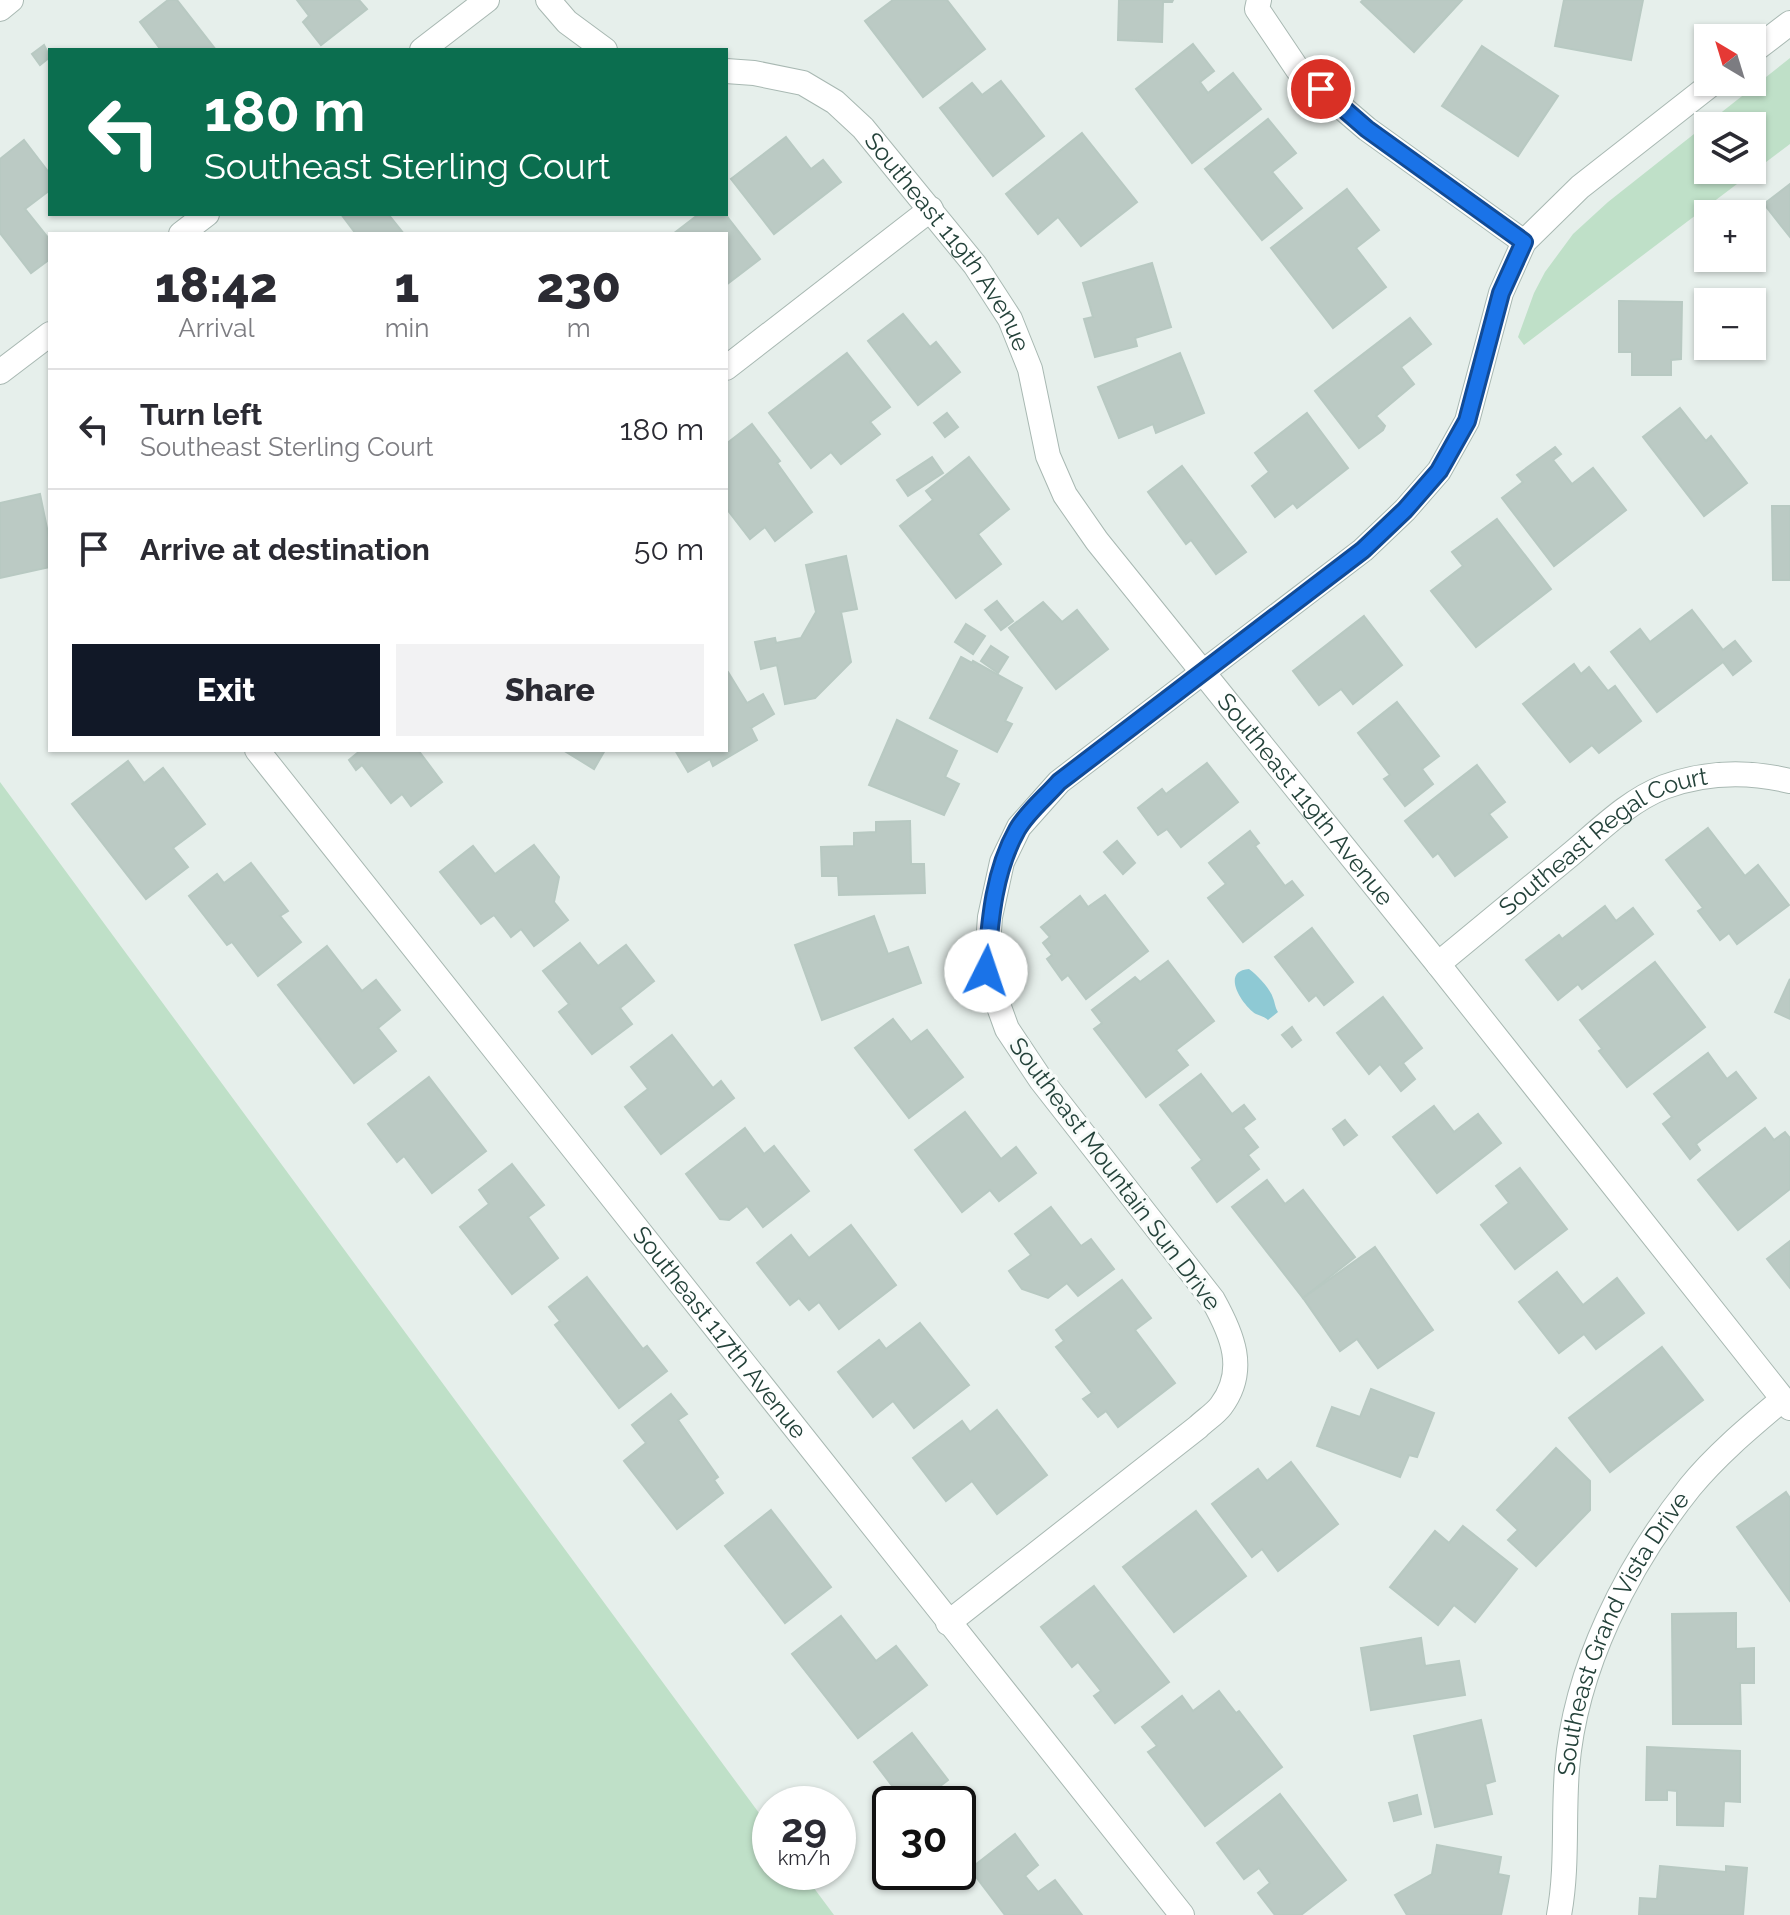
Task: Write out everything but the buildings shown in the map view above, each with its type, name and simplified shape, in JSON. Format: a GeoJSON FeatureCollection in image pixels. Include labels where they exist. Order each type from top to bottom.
{"type":"FeatureCollection","features":[{"type":"Feature","properties":{"kind":"street"},"geometry":{"type":"LineString","coordinates":[[0,9],[11,0]]}},
{"type":"Feature","properties":{"kind":"street"},"geometry":{"type":"LineString","coordinates":[[425,48],[487,0]]}},
{"type":"Feature","properties":{"kind":"street"},"geometry":{"type":"LineString","coordinates":[[548,0],[567,22],[602,48]]}},
{"type":"Feature","properties":{"kind":"street"},"geometry":{"type":"LineString","coordinates":[[1259,0],[1257,9],[1298,70],[1367,129],[1524,242]]}},
{"type":"Feature","properties":{"kind":"street"},"geometry":{"type":"LineString","coordinates":[[1766,41],[1790,23]]}},
{"type":"Feature","properties":{"kind":"street","name":"Southeast 119th Avenue"},"geometry":{"type":"LineString","coordinates":[[728,71],[803,83],[835,102],[863,128],[931,209],[975,265],[1010,319],[1030,369],[1048,456],[1065,495],[1097,541],[1786,1403]]}},
{"type":"Feature","properties":{"kind":"street","name":"Southeast Mountain Sun Drive"},"geometry":{"type":"LineString","coordinates":[[948,1623],[1198,1427],[1222,1405],[1236,1373],[1231,1332],[1213,1300],[1041,1080],[1007,1029],[986,971],[990,917],[1002,862],[1019,827],[1059,782],[1363,550],[1405,510],[1439,471],[1467,421],[1501,293],[1524,242],[1580,187],[1696,96]]}},
{"type":"Feature","properties":{"kind":"street"},"geometry":{"type":"LineString","coordinates":[[728,366],[931,209]]}},
{"type":"Feature","properties":{"kind":"street"},"geometry":{"type":"LineString","coordinates":[[184,232],[204,216]]}},
{"type":"Feature","properties":{"kind":"street"},"geometry":{"type":"LineString","coordinates":[[0,372],[48,336]]}},
{"type":"Feature","properties":{"kind":"street","name":"Southeast 117th Avenue"},"geometry":{"type":"LineString","coordinates":[[259,752],[1182,1915]]}},
{"type":"Feature","properties":{"kind":"street","name":"Southeast Regal Court"},"geometry":{"type":"LineString","coordinates":[[1438,964],[1627,807],[1663,788],[1706,776],[1737,773],[1767,775],[1790,781]]}},
{"type":"Feature","properties":{"kind":"street","name":"Southeast Grand Vista Drive"},"geometry":{"type":"LineString","coordinates":[[1559,1915],[1564,1889],[1567,1767],[1578,1704],[1601,1636],[1629,1579],[1691,1486],[1733,1442],[1786,1403]]}},
{"type":"Feature","properties":{"kind":"green space"},"geometry":{"type":"Polygon","coordinates":[[[1790,58],[1790,144],[1766,162],[1766,112],[1722,112],[1742,96],[1766,96],[1766,77],[1790,58]]]}},
{"type":"Feature","properties":{"kind":"green space"},"geometry":{"type":"Polygon","coordinates":[[[1694,134],[1694,184],[1737,184],[1716,200],[1694,200],[1694,217],[1524,345],[1518,337],[1534,293],[1545,272],[1573,234],[1694,134]]]}},
{"type":"Feature","properties":{"kind":"green space"},"geometry":{"type":"Polygon","coordinates":[[[0,782],[752,1804],[752,1890],[815,1890],[834,1915],[0,1915],[0,782]]]}},
{"type":"Feature","properties":{"kind":"water"},"geometry":{"type":"Polygon","coordinates":[[[1249,969],[1273,998],[1278,1012],[1268,1020],[1250,1010],[1236,989],[1236,976],[1240,971],[1249,969]]]}},
{"type":"Feature","properties":{"kind":"route"},"geometry":{"type":"LineString","coordinates":[[986,971],[990,917],[1002,862],[1019,827],[1059,782],[1363,550],[1405,510],[1439,471],[1467,421],[1501,293],[1524,242],[1367,129],[1321,89]]}}]}
